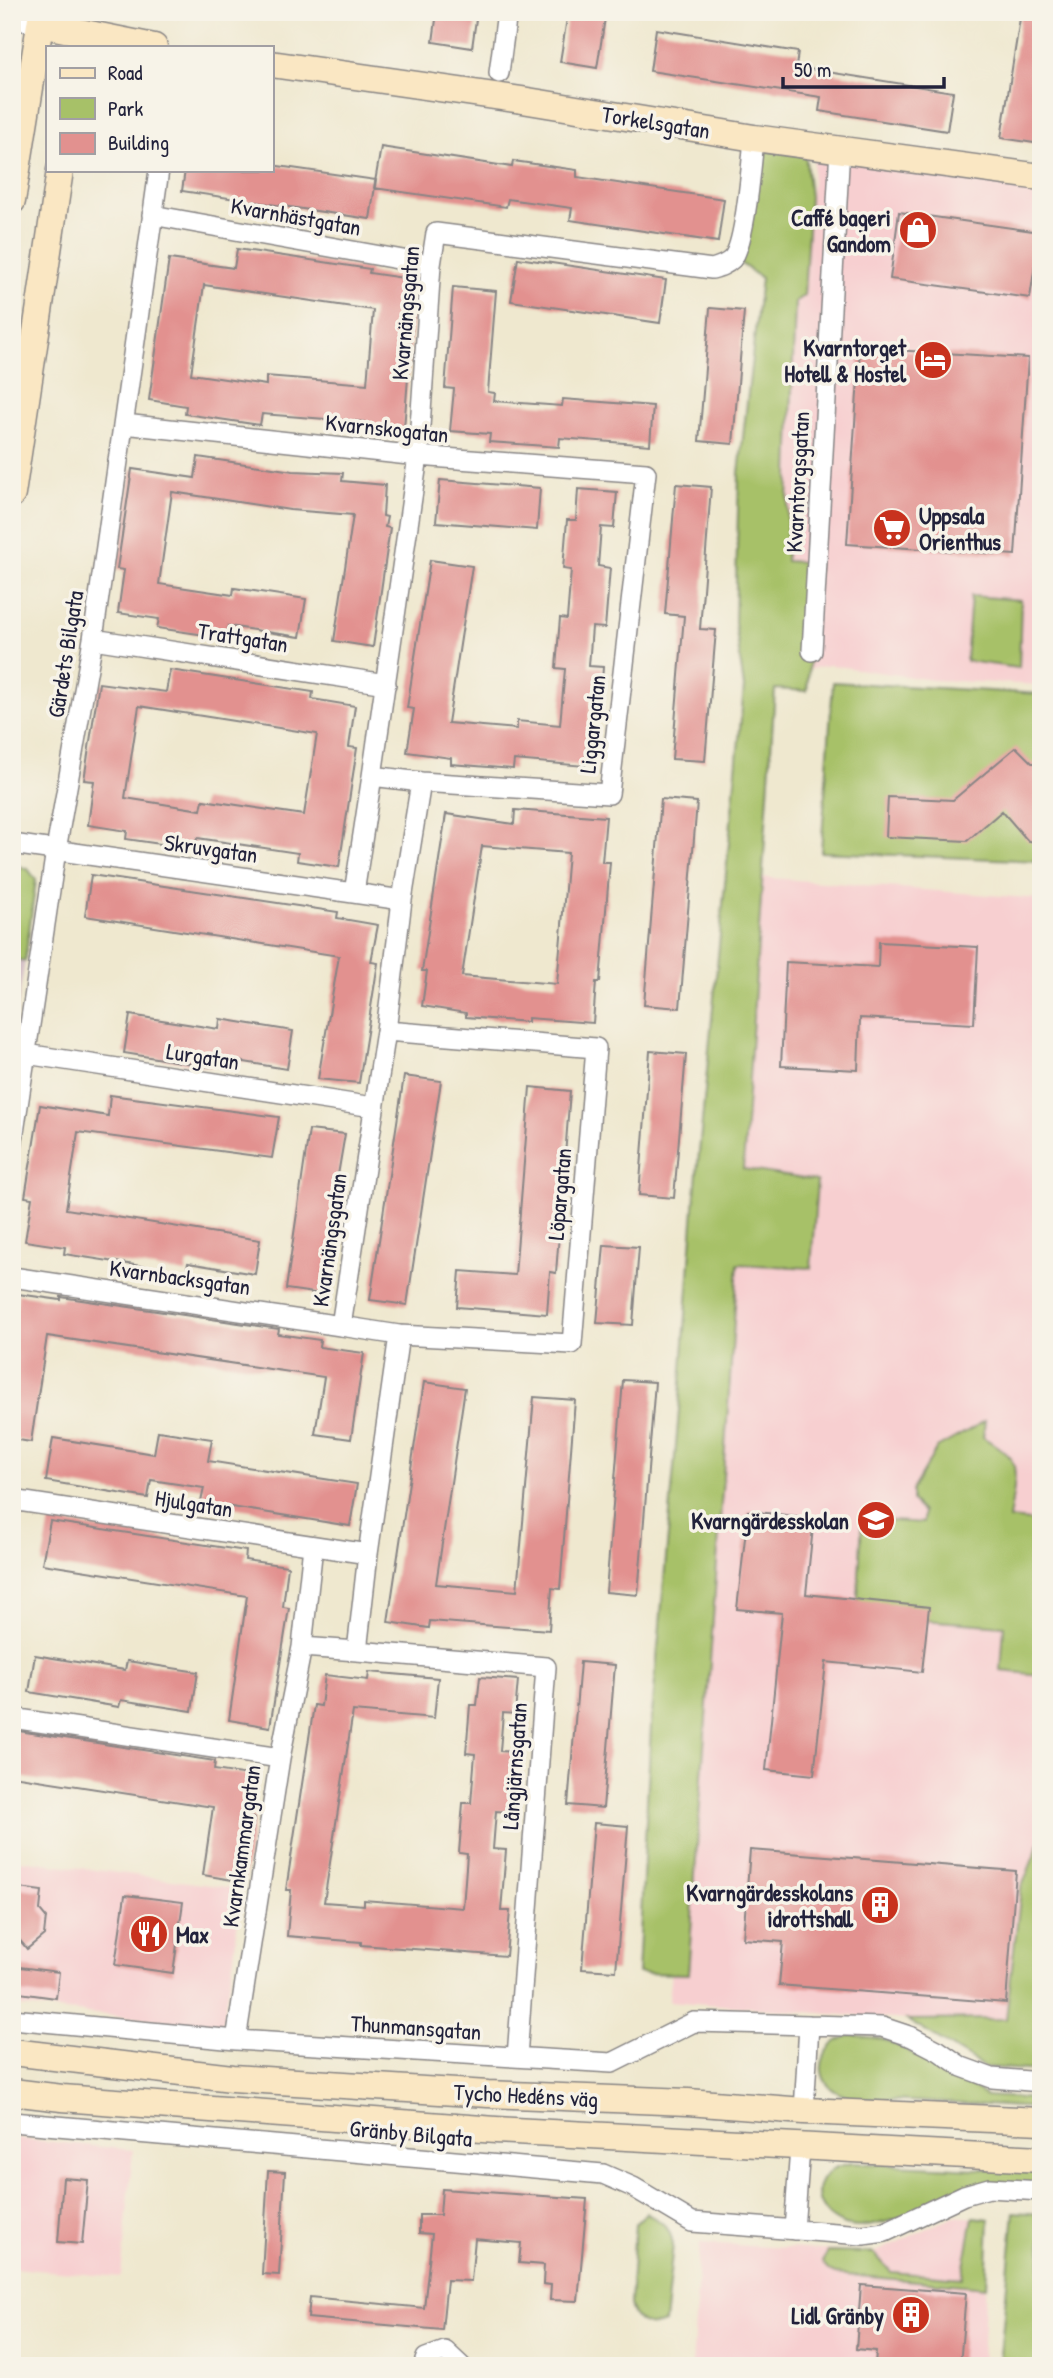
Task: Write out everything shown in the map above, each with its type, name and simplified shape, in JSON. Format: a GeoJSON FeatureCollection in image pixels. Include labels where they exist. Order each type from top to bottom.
{"type":"FeatureCollection","features":[{"type":"Feature","properties":{"kind":"main road"},"geometry":{"type":"LineString","coordinates":[[12,201],[41,18],[81,31],[149,46]]}},
{"type":"Feature","properties":{"kind":"main road","name":"Torkelsgatan"},"geometry":{"type":"LineString","coordinates":[[273,64],[522,100],[754,138],[1041,177]]}},
{"type":"Feature","properties":{"kind":"main road"},"geometry":{"type":"LineString","coordinates":[[12,494],[60,172]]}},
{"type":"Feature","properties":{"kind":"main road","name":"Tycho Hedéns väg"},"geometry":{"type":"LineString","coordinates":[[12,2052],[232,2078],[488,2094],[1041,2121]]}},
{"type":"Feature","properties":{"kind":"main road","name":"Tycho Hedéns väg"},"geometry":{"type":"LineString","coordinates":[[12,2092],[483,2129],[1041,2159]]}},
{"type":"Feature","properties":{"kind":"street"},"geometry":{"type":"LineString","coordinates":[[499,73],[507,12]]}},
{"type":"Feature","properties":{"kind":"street"},"geometry":{"type":"LineString","coordinates":[[12,19],[41,18]]}},
{"type":"Feature","properties":{"kind":"street","name":"Kvarnängsgatan"},"geometry":{"type":"LineString","coordinates":[[354,893],[418,457],[436,233],[712,269],[725,265],[733,258],[738,248],[754,138]]}},
{"type":"Feature","properties":{"kind":"street","name":"Kvarntorgsgatan"},"geometry":{"type":"LineString","coordinates":[[812,651],[840,148]]}},
{"type":"Feature","properties":{"kind":"street","name":"Gärdets Bilgata"},"geometry":{"type":"LineString","coordinates":[[12,1146],[57,850],[93,639],[159,172]]}},
{"type":"Feature","properties":{"kind":"street","name":"Kvarnhästgatan"},"geometry":{"type":"LineString","coordinates":[[152,215],[432,265]]}},
{"type":"Feature","properties":{"kind":"street","name":"Kvarnskogatan"},"geometry":{"type":"LineString","coordinates":[[124,424],[418,457],[646,473]]}},
{"type":"Feature","properties":{"kind":"street","name":"Liggargatan"},"geometry":{"type":"LineString","coordinates":[[421,782],[609,794],[646,473]]}},
{"type":"Feature","properties":{"kind":"street","name":"Trattgatan"},"geometry":{"type":"LineString","coordinates":[[93,639],[386,684]]}},
{"type":"Feature","properties":{"kind":"street"},"geometry":{"type":"LineString","coordinates":[[372,776],[421,782]]}},
{"type":"Feature","properties":{"kind":"street","name":"Kvarnängsgatan"},"geometry":{"type":"LineString","coordinates":[[398,1335],[341,1326],[421,782]]}},
{"type":"Feature","properties":{"kind":"street","name":"Skruvgatan"},"geometry":{"type":"LineString","coordinates":[[12,844],[402,900]]}},
{"type":"Feature","properties":{"kind":"street","name":"Löpargatan"},"geometry":{"type":"LineString","coordinates":[[386,1031],[596,1048],[572,1344],[398,1335]]}},
{"type":"Feature","properties":{"kind":"street","name":"Lurgatan"},"geometry":{"type":"LineString","coordinates":[[26,1054],[373,1107]]}},
{"type":"Feature","properties":{"kind":"street","name":"Kvarnbacksgatan"},"geometry":{"type":"LineString","coordinates":[[12,1277],[341,1326]]}},
{"type":"Feature","properties":{"kind":"street"},"geometry":{"type":"LineString","coordinates":[[302,1647],[357,1651],[398,1335]]}},
{"type":"Feature","properties":{"kind":"street","name":"Hjulgatan"},"geometry":{"type":"LineString","coordinates":[[12,1500],[368,1554]]}},
{"type":"Feature","properties":{"kind":"street"},"geometry":{"type":"LineString","coordinates":[[280,1758],[302,1647],[313,1546]]}},
{"type":"Feature","properties":{"kind":"street","name":"Långjärnsgatan"},"geometry":{"type":"LineString","coordinates":[[357,1651],[547,1667],[517,2057]]}},
{"type":"Feature","properties":{"kind":"street","name":"Kvarnkammargatan"},"geometry":{"type":"LineString","coordinates":[[12,1718],[280,1758],[236,2040]]}},
{"type":"Feature","properties":{"kind":"street","name":"Thunmansgatan"},"geometry":{"type":"LineString","coordinates":[[12,2019],[236,2040],[612,2063],[695,2022],[881,2026],[921,2042],[962,2067],[992,2078],[1041,2082]]}},
{"type":"Feature","properties":{"kind":"street"},"geometry":{"type":"LineString","coordinates":[[804,2110],[809,2025]]}},
{"type":"Feature","properties":{"kind":"street","name":"Gränby Bilgata"},"geometry":{"type":"LineString","coordinates":[[12,2122],[603,2174],[633,2187],[692,2222],[863,2235],[885,2232],[964,2194],[989,2188],[1041,2191]]}},
{"type":"Feature","properties":{"kind":"street"},"geometry":{"type":"LineString","coordinates":[[794,2230],[800,2148]]}},
{"type":"Feature","properties":{"kind":"street"},"geometry":{"type":"LineString","coordinates":[[423,2366],[426,2358],[445,2351],[461,2366]]}},
{"type":"Feature","properties":{"kind":"shaded area"},"geometry":{"type":"Polygon","coordinates":[[[814,155],[1041,187],[1041,685],[933,680],[829,665],[763,679],[795,302],[804,295],[814,155]]]}},
{"type":"Feature","properties":{"kind":"shaded area","name":"Kvarngärdesskolan"},"geometry":{"type":"Polygon","coordinates":[[[758,877],[1041,899],[1041,1837],[1021,1889],[1006,2019],[907,2020],[669,2001],[691,1787],[758,877]]]}},
{"type":"Feature","properties":{"kind":"shaded area"},"geometry":{"type":"Polygon","coordinates":[[[12,959],[25,961],[12,1042],[12,959]]]}},
{"type":"Feature","properties":{"kind":"shaded area"},"geometry":{"type":"Polygon","coordinates":[[[12,1859],[241,1889],[234,1957],[222,2026],[12,2006],[12,1859]]]}},
{"type":"Feature","properties":{"kind":"shaded area"},"geometry":{"type":"Polygon","coordinates":[[[12,2138],[133,2150],[121,2277],[12,2268],[12,2138]]]}},
{"type":"Feature","properties":{"kind":"shaded area"},"geometry":{"type":"Polygon","coordinates":[[[954,2216],[989,2219],[982,2366],[692,2366],[700,2243],[874,2253],[954,2216]]]}},
{"type":"Feature","properties":{"kind":"green space"},"geometry":{"type":"Polygon","coordinates":[[[754,138],[804,144],[810,197],[804,295],[795,302],[786,561],[817,563],[807,691],[775,689],[743,1169],[817,1181],[811,1268],[738,1264],[688,1974],[638,1973],[651,1726],[695,1194],[744,687],[735,623],[739,473],[761,278],[733,258],[754,138]]]}},
{"type":"Feature","properties":{"kind":"green space"},"geometry":{"type":"Polygon","coordinates":[[[971,596],[1021,600],[1019,668],[966,661],[971,596]]]}},
{"type":"Feature","properties":{"kind":"green space"},"geometry":{"type":"Polygon","coordinates":[[[833,682],[1041,694],[1041,861],[821,852],[833,682]]]}},
{"type":"Feature","properties":{"kind":"green space"},"geometry":{"type":"Polygon","coordinates":[[[12,864],[28,869],[36,880],[25,961],[12,959],[12,864]]]}},
{"type":"Feature","properties":{"kind":"green space"},"geometry":{"type":"Polygon","coordinates":[[[985,1421],[983,1437],[1004,1452],[1013,1463],[1014,1483],[1009,1519],[1041,1522],[1041,1675],[1001,1671],[1004,1626],[857,1615],[862,1519],[923,1523],[923,1512],[912,1501],[912,1490],[937,1448],[985,1421]]]}},
{"type":"Feature","properties":{"kind":"green space"},"geometry":{"type":"Polygon","coordinates":[[[1040,1841],[1041,2071],[984,2067],[907,2020],[1006,2019],[1021,1889],[1040,1841]]]}},
{"type":"Feature","properties":{"kind":"green space"},"geometry":{"type":"Polygon","coordinates":[[[852,2035],[883,2039],[901,2047],[987,2096],[1041,2099],[1041,2108],[851,2098],[838,2093],[825,2080],[822,2064],[829,2049],[843,2038],[852,2035]]]}},
{"type":"Feature","properties":{"kind":"green space"},"geometry":{"type":"Polygon","coordinates":[[[851,2163],[1041,2172],[1041,2183],[880,2224],[858,2227],[837,2221],[828,2215],[819,2198],[823,2179],[833,2169],[851,2163]]]}},
{"type":"Feature","properties":{"kind":"green space"},"geometry":{"type":"Polygon","coordinates":[[[1014,2212],[1041,2214],[1041,2366],[999,2366],[1014,2212]]]}},
{"type":"Feature","properties":{"kind":"green space"},"geometry":{"type":"Polygon","coordinates":[[[646,2213],[667,2228],[673,2244],[665,2323],[652,2326],[642,2323],[634,2316],[630,2304],[635,2224],[646,2213]]]}},
{"type":"Feature","properties":{"kind":"green space"},"geometry":{"type":"Polygon","coordinates":[[[973,2217],[989,2219],[986,2287],[835,2274],[822,2262],[828,2252],[874,2253],[891,2272],[962,2278],[973,2217]]]}},
{"type":"Feature","properties":{"kind":"building"},"geometry":{"type":"Polygon","coordinates":[[[437,12],[477,12],[472,48],[433,42],[437,12]]]}},
{"type":"Feature","properties":{"kind":"building"},"geometry":{"type":"Polygon","coordinates":[[[568,12],[606,12],[597,68],[560,62],[568,12]]]}},
{"type":"Feature","properties":{"kind":"building"},"geometry":{"type":"Polygon","coordinates":[[[1021,12],[1041,12],[1041,144],[1001,138],[1021,12]]]}},
{"type":"Feature","properties":{"kind":"building"},"geometry":{"type":"Polygon","coordinates":[[[656,29],[798,52],[796,67],[953,92],[947,131],[819,111],[821,97],[650,71],[656,29]]]}},
{"type":"Feature","properties":{"kind":"building"},"geometry":{"type":"Polygon","coordinates":[[[381,147],[512,167],[513,161],[577,170],[577,177],[724,199],[718,242],[570,220],[572,208],[508,199],[506,207],[374,188],[381,147]]]}},
{"type":"Feature","properties":{"kind":"building"},"geometry":{"type":"Polygon","coordinates":[[[273,165],[376,180],[370,219],[182,191],[185,172],[273,172],[273,165]]]}},
{"type":"Feature","properties":{"kind":"building"},"geometry":{"type":"Polygon","coordinates":[[[899,212],[1040,232],[1030,298],[890,279],[899,212]]]}},
{"type":"Feature","properties":{"kind":"building"},"geometry":{"type":"Polygon","coordinates":[[[237,249],[370,269],[369,273],[411,279],[406,312],[413,313],[404,429],[364,425],[364,422],[262,414],[260,425],[185,414],[186,406],[149,400],[169,259],[234,268],[237,249]],[[204,285],[191,374],[266,385],[266,376],[367,384],[373,310],[204,285]]]}},
{"type":"Feature","properties":{"kind":"building"},"geometry":{"type":"Polygon","coordinates":[[[518,258],[666,280],[660,323],[511,301],[518,258]]]}},
{"type":"Feature","properties":{"kind":"building"},"geometry":{"type":"Polygon","coordinates":[[[453,287],[496,291],[488,392],[495,393],[494,401],[562,406],[563,399],[653,406],[650,445],[560,438],[559,447],[489,442],[490,434],[450,431],[454,389],[445,388],[453,287]]]}},
{"type":"Feature","properties":{"kind":"building"},"geometry":{"type":"Polygon","coordinates":[[[710,308],[744,311],[733,444],[699,441],[710,308]]]}},
{"type":"Feature","properties":{"kind":"building"},"geometry":{"type":"Polygon","coordinates":[[[860,348],[1028,358],[1015,555],[847,544],[860,348]]]}},
{"type":"Feature","properties":{"kind":"building"},"geometry":{"type":"Polygon","coordinates":[[[198,457],[293,471],[343,473],[342,481],[385,485],[383,516],[387,517],[385,527],[390,528],[373,647],[334,641],[353,515],[290,510],[172,492],[159,584],[233,595],[234,588],[306,599],[300,637],[228,626],[226,638],[157,628],[159,619],[118,613],[124,570],[117,569],[132,469],[195,478],[198,457]]]}},
{"type":"Feature","properties":{"kind":"building"},"geometry":{"type":"Polygon","coordinates":[[[440,480],[540,488],[537,530],[436,522],[440,480]]]}},
{"type":"Feature","properties":{"kind":"building"},"geometry":{"type":"Polygon","coordinates":[[[676,484],[711,487],[700,629],[716,630],[705,761],[672,759],[684,616],[665,614],[676,484]]]}},
{"type":"Feature","properties":{"kind":"building"},"geometry":{"type":"Polygon","coordinates":[[[578,489],[617,492],[614,528],[601,527],[598,566],[610,568],[605,628],[592,627],[589,666],[603,667],[601,696],[591,696],[585,766],[514,760],[513,769],[451,764],[451,758],[407,752],[414,709],[407,708],[430,560],[472,566],[448,723],[517,729],[517,721],[560,725],[565,669],[556,668],[560,618],[567,619],[571,570],[563,569],[567,520],[576,520],[578,489]]]}},
{"type":"Feature","properties":{"kind":"building"},"geometry":{"type":"Polygon","coordinates":[[[170,670],[313,692],[312,699],[355,706],[349,747],[357,748],[339,867],[297,861],[298,853],[197,838],[195,849],[126,839],[127,831],[88,825],[94,781],[84,780],[99,683],[166,692],[170,670]],[[139,706],[125,798],[201,810],[203,800],[304,815],[317,734],[139,706]]]}},
{"type":"Feature","properties":{"kind":"building"},"geometry":{"type":"Polygon","coordinates":[[[1016,747],[1032,763],[1041,763],[1041,842],[1028,841],[1002,811],[967,841],[886,837],[888,797],[953,800],[1016,747]]]}},
{"type":"Feature","properties":{"kind":"building"},"geometry":{"type":"Polygon","coordinates":[[[661,799],[697,802],[680,1008],[644,1005],[661,799]]]}},
{"type":"Feature","properties":{"kind":"building"},"geometry":{"type":"Polygon","coordinates":[[[515,810],[606,817],[602,862],[610,862],[600,982],[596,982],[593,1023],[466,1017],[466,1013],[422,1006],[427,971],[422,971],[446,814],[514,824],[515,810]],[[482,846],[462,976],[557,984],[568,853],[482,846]]]}},
{"type":"Feature","properties":{"kind":"building"},"geometry":{"type":"Polygon","coordinates":[[[91,875],[338,912],[337,918],[378,925],[371,962],[378,963],[359,1083],[318,1079],[339,956],[85,916],[91,875]]]}},
{"type":"Feature","properties":{"kind":"building"},"geometry":{"type":"Polygon","coordinates":[[[879,942],[978,947],[974,1024],[860,1018],[858,1070],[781,1066],[786,962],[878,967],[879,942]]]}},
{"type":"Feature","properties":{"kind":"building"},"geometry":{"type":"Polygon","coordinates":[[[130,1015],[219,1029],[220,1019],[293,1031],[287,1069],[214,1057],[212,1067],[124,1053],[130,1015]]]}},
{"type":"Feature","properties":{"kind":"building"},"geometry":{"type":"Polygon","coordinates":[[[650,1051],[686,1054],[674,1198],[639,1195],[650,1051]]]}},
{"type":"Feature","properties":{"kind":"building"},"geometry":{"type":"Polygon","coordinates":[[[404,1076],[441,1081],[407,1305],[370,1300],[404,1076]]]}},
{"type":"Feature","properties":{"kind":"building"},"geometry":{"type":"Polygon","coordinates":[[[530,1087],[570,1091],[556,1273],[550,1272],[547,1314],[457,1307],[460,1271],[515,1275],[530,1087]]]}},
{"type":"Feature","properties":{"kind":"building"},"geometry":{"type":"Polygon","coordinates":[[[110,1095],[279,1117],[272,1158],[78,1132],[66,1209],[260,1240],[255,1274],[188,1263],[186,1273],[64,1254],[65,1247],[25,1241],[32,1198],[25,1197],[40,1105],[108,1116],[110,1095]]]}},
{"type":"Feature","properties":{"kind":"building"},"geometry":{"type":"Polygon","coordinates":[[[309,1130],[345,1134],[338,1175],[346,1176],[328,1295],[286,1289],[309,1130]]]}},
{"type":"Feature","properties":{"kind":"building"},"geometry":{"type":"Polygon","coordinates":[[[604,1245],[639,1247],[633,1325],[597,1323],[604,1245]]]}},
{"type":"Feature","properties":{"kind":"building"},"geometry":{"type":"Polygon","coordinates":[[[18,1294],[61,1300],[61,1297],[279,1329],[278,1334],[320,1340],[319,1347],[364,1353],[351,1439],[315,1434],[324,1377],[47,1336],[31,1442],[12,1439],[12,1333],[18,1294]]]}},
{"type":"Feature","properties":{"kind":"building"},"geometry":{"type":"Polygon","coordinates":[[[623,1380],[655,1382],[638,1595],[606,1592],[623,1380]]]}},
{"type":"Feature","properties":{"kind":"building"},"geometry":{"type":"Polygon","coordinates":[[[424,1382],[465,1388],[436,1584],[517,1591],[534,1397],[575,1400],[560,1589],[552,1588],[549,1630],[430,1621],[429,1628],[388,1622],[424,1382]]]}},
{"type":"Feature","properties":{"kind":"building"},"geometry":{"type":"Polygon","coordinates":[[[158,1431],[212,1439],[208,1461],[357,1484],[350,1526],[201,1502],[204,1488],[151,1480],[148,1498],[46,1481],[53,1438],[154,1454],[158,1431]]]}},
{"type":"Feature","properties":{"kind":"building"},"geometry":{"type":"Polygon","coordinates":[[[748,1511],[814,1518],[806,1594],[929,1607],[922,1672],[826,1662],[814,1775],[766,1770],[782,1613],[737,1609],[748,1511]]]}},
{"type":"Feature","properties":{"kind":"building"},"geometry":{"type":"Polygon","coordinates":[[[50,1521],[246,1551],[245,1560],[288,1566],[283,1607],[289,1608],[270,1727],[229,1720],[247,1596],[42,1564],[50,1521]]]}},
{"type":"Feature","properties":{"kind":"building"},"geometry":{"type":"Polygon","coordinates":[[[35,1655],[125,1670],[127,1661],[198,1672],[192,1711],[121,1700],[119,1707],[29,1692],[35,1655]]]}},
{"type":"Feature","properties":{"kind":"building"},"geometry":{"type":"Polygon","coordinates":[[[580,1662],[615,1665],[603,1808],[568,1805],[580,1662]]]}},
{"type":"Feature","properties":{"kind":"building"},"geometry":{"type":"Polygon","coordinates":[[[369,1672],[438,1678],[434,1718],[353,1711],[324,1902],[364,1905],[364,1900],[463,1908],[467,1854],[459,1853],[463,1803],[471,1803],[475,1754],[466,1753],[470,1705],[477,1705],[480,1677],[518,1680],[515,1714],[503,1713],[500,1751],[514,1752],[509,1812],[496,1811],[493,1849],[506,1850],[501,1911],[510,1911],[506,1956],[361,1945],[361,1942],[287,1936],[291,1890],[286,1890],[314,1705],[321,1706],[325,1675],[368,1680],[369,1672]]]}},
{"type":"Feature","properties":{"kind":"building"},"geometry":{"type":"Polygon","coordinates":[[[12,1730],[215,1761],[214,1770],[255,1776],[248,1817],[254,1818],[244,1882],[203,1875],[213,1807],[12,1776],[12,1730]]]}},
{"type":"Feature","properties":{"kind":"building"},"geometry":{"type":"Polygon","coordinates":[[[594,1823],[628,1826],[616,1971],[582,1969],[594,1823]]]}},
{"type":"Feature","properties":{"kind":"building","name":"Kvarngärdesskolans idrottshall"},"geometry":{"type":"Polygon","coordinates":[[[750,1850],[1016,1871],[1006,2003],[779,1985],[783,1942],[743,1939],[750,1850]]]}},
{"type":"Feature","properties":{"kind":"building"},"geometry":{"type":"Polygon","coordinates":[[[12,1887],[42,1891],[40,1910],[46,1917],[44,1935],[27,1949],[13,1932],[12,1887]]]}},
{"type":"Feature","properties":{"kind":"building","name":"Max"},"geometry":{"type":"Polygon","coordinates":[[[125,1895],[183,1902],[173,1973],[115,1965],[125,1895]]]}},
{"type":"Feature","properties":{"kind":"building"},"geometry":{"type":"Polygon","coordinates":[[[12,1966],[59,1972],[56,1998],[12,1992],[12,1966]]]}},
{"type":"Feature","properties":{"kind":"building"},"geometry":{"type":"Polygon","coordinates":[[[268,2171],[285,2172],[279,2275],[262,2274],[268,2171]]]}},
{"type":"Feature","properties":{"kind":"building"},"geometry":{"type":"Polygon","coordinates":[[[63,2178],[88,2180],[82,2244],[58,2242],[63,2178]]]}},
{"type":"Feature","properties":{"kind":"building"},"geometry":{"type":"Polygon","coordinates":[[[442,2189],[587,2199],[578,2301],[550,2300],[551,2285],[543,2284],[544,2265],[519,2263],[521,2243],[475,2239],[471,2281],[447,2280],[442,2330],[308,2318],[310,2297],[424,2308],[432,2234],[419,2233],[419,2215],[440,2215],[442,2189]]]}},
{"type":"Feature","properties":{"kind":"building","name":"Lidl Gränby"},"geometry":{"type":"Polygon","coordinates":[[[861,2285],[966,2293],[960,2366],[875,2366],[876,2351],[856,2349],[861,2285]]]}},
{"type":"Feature","properties":{"kind":"place","name":"Caffé bageri Gandom"},"geometry":{"type":"Point","coordinates":[918,230]}},
{"type":"Feature","properties":{"kind":"place","name":"Kvarntorget Hotell & Hostel"},"geometry":{"type":"Point","coordinates":[933,360]}},
{"type":"Feature","properties":{"kind":"place","name":"Uppsala Orienthus"},"geometry":{"type":"Point","coordinates":[892,528]}},
{"type":"Feature","properties":{"kind":"place","name":"Kvarngärdesskolan"},"geometry":{"type":"Point","coordinates":[876,1520]}},
{"type":"Feature","properties":{"kind":"place","name":"Kvarngärdesskolans idrottshall"},"geometry":{"type":"Point","coordinates":[880,1905]}},
{"type":"Feature","properties":{"kind":"place","name":"Max"},"geometry":{"type":"Point","coordinates":[149,1934]}},
{"type":"Feature","properties":{"kind":"place","name":"Lidl Gränby"},"geometry":{"type":"Point","coordinates":[911,2315]}}]}
